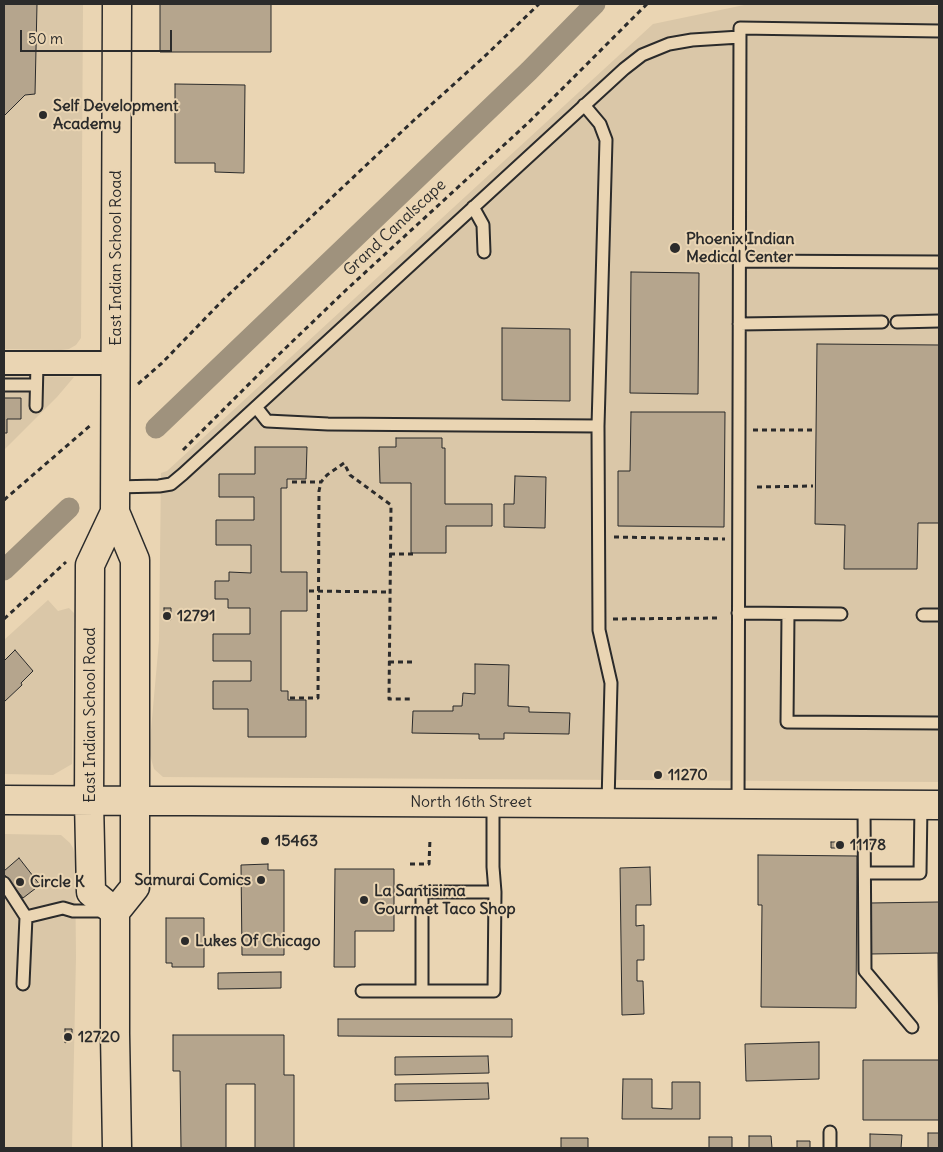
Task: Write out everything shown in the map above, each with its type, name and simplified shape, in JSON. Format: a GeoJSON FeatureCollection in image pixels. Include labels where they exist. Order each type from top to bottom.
{"type":"FeatureCollection","features":[{"type":"Feature","properties":{"kind":"main road","name":"East Indian School Road"},"geometry":{"type":"LineString","coordinates":[[115,499],[90,565],[89,801],[91,892],[115,912],[134,887],[135,800],[135,560],[115,499],[117,4]]}},
{"type":"Feature","properties":{"kind":"main road","name":"North 16th Street"},"geometry":{"type":"LineString","coordinates":[[4,800],[930,805]]}},
{"type":"Feature","properties":{"kind":"main road"},"geometry":{"type":"LineString","coordinates":[[115,912],[117,1148]]}},
{"type":"Feature","properties":{"kind":"street"},"geometry":{"type":"LineString","coordinates":[[4,364],[37,374],[115,363]]}},
{"type":"Feature","properties":{"kind":"lane"},"geometry":{"type":"LineString","coordinates":[[738,804],[740,28],[939,31]]}},
{"type":"Feature","properties":{"kind":"lane"},"geometry":{"type":"LineString","coordinates":[[115,499],[171,484],[183,474],[624,68],[642,55],[669,44],[692,40],[740,37]]}},
{"type":"Feature","properties":{"kind":"lane"},"geometry":{"type":"LineString","coordinates":[[584,105],[600,124],[606,140],[598,426],[599,630],[611,683],[608,803]]}},
{"type":"Feature","properties":{"kind":"lane"},"geometry":{"type":"LineString","coordinates":[[473,207],[483,226],[484,252]]}},
{"type":"Feature","properties":{"kind":"lane"},"geometry":{"type":"LineString","coordinates":[[739,261],[939,262]]}},
{"type":"Feature","properties":{"kind":"lane"},"geometry":{"type":"LineString","coordinates":[[898,322],[939,321]]}},
{"type":"Feature","properties":{"kind":"lane"},"geometry":{"type":"LineString","coordinates":[[739,324],[882,322]]}},
{"type":"Feature","properties":{"kind":"lane"},"geometry":{"type":"LineString","coordinates":[[4,385],[37,374],[36,406]]}},
{"type":"Feature","properties":{"kind":"lane"},"geometry":{"type":"LineString","coordinates":[[256,407],[267,421],[328,424],[598,426]]}},
{"type":"Feature","properties":{"kind":"lane"},"geometry":{"type":"LineString","coordinates":[[738,613],[840,614]]}},
{"type":"Feature","properties":{"kind":"lane"},"geometry":{"type":"LineString","coordinates":[[788,614],[787,722],[939,723]]}},
{"type":"Feature","properties":{"kind":"lane"},"geometry":{"type":"LineString","coordinates":[[923,615],[939,615]]}},
{"type":"Feature","properties":{"kind":"lane"},"geometry":{"type":"LineString","coordinates":[[362,992],[494,991],[495,892],[493,802]]}},
{"type":"Feature","properties":{"kind":"lane"},"geometry":{"type":"LineString","coordinates":[[864,805],[865,971],[912,1027]]}},
{"type":"Feature","properties":{"kind":"lane"},"geometry":{"type":"LineString","coordinates":[[865,873],[920,873],[930,805]]}},
{"type":"Feature","properties":{"kind":"lane"},"geometry":{"type":"LineString","coordinates":[[4,883],[26,917],[23,984]]}},
{"type":"Feature","properties":{"kind":"lane"},"geometry":{"type":"LineString","coordinates":[[422,991],[422,892],[495,892]]}},
{"type":"Feature","properties":{"kind":"lane"},"geometry":{"type":"LineString","coordinates":[[26,917],[63,908],[73,911],[115,912]]}},
{"type":"Feature","properties":{"kind":"lane"},"geometry":{"type":"LineString","coordinates":[[830,1132],[830,1148]]}},
{"type":"Feature","properties":{"kind":"path"},"geometry":{"type":"LineString","coordinates":[[154,370],[223,300],[539,4]]}},
{"type":"Feature","properties":{"kind":"path","name":"Grand Canalscape"},"geometry":{"type":"LineString","coordinates":[[178,455],[318,317],[529,122],[647,4]]}},
{"type":"Feature","properties":{"kind":"path"},"geometry":{"type":"LineString","coordinates":[[750,430],[814,430]]}},
{"type":"Feature","properties":{"kind":"path"},"geometry":{"type":"LineString","coordinates":[[4,500],[74,441]]}},
{"type":"Feature","properties":{"kind":"path"},"geometry":{"type":"LineString","coordinates":[[290,698],[318,698],[319,491],[321,482],[327,475],[344,464],[350,475],[391,505],[389,699],[412,699]]}},
{"type":"Feature","properties":{"kind":"path"},"geometry":{"type":"LineString","coordinates":[[292,482],[321,482]]}},
{"type":"Feature","properties":{"kind":"path"},"geometry":{"type":"LineString","coordinates":[[757,487],[813,486]]}},
{"type":"Feature","properties":{"kind":"path"},"geometry":{"type":"LineString","coordinates":[[611,537],[728,539]]}},
{"type":"Feature","properties":{"kind":"path"},"geometry":{"type":"LineString","coordinates":[[390,554],[412,554]]}},
{"type":"Feature","properties":{"kind":"path"},"geometry":{"type":"LineString","coordinates":[[4,619],[68,560]]}},
{"type":"Feature","properties":{"kind":"path"},"geometry":{"type":"LineString","coordinates":[[309,591],[390,592]]}},
{"type":"Feature","properties":{"kind":"path"},"geometry":{"type":"LineString","coordinates":[[613,619],[720,618]]}},
{"type":"Feature","properties":{"kind":"path"},"geometry":{"type":"LineString","coordinates":[[389,662],[413,662]]}},
{"type":"Feature","properties":{"kind":"path"},"geometry":{"type":"LineString","coordinates":[[410,864],[429,864],[430,839]]}},
{"type":"Feature","properties":{"kind":"shaded area","name":"Self Development Academy"},"geometry":{"type":"Polygon","coordinates":[[[4,4],[83,4],[81,338],[76,345],[69,349],[4,349],[4,4]]]}},
{"type":"Feature","properties":{"kind":"shaded area","name":"Phoenix Indian Medical Center"},"geometry":{"type":"Polygon","coordinates":[[[749,4],[939,6],[939,782],[163,777],[154,769],[150,755],[159,641],[161,473],[167,471],[653,24],[749,4]]]}},
{"type":"Feature","properties":{"kind":"shaded area"},"geometry":{"type":"Polygon","coordinates":[[[4,376],[74,377],[57,397],[4,450],[4,376]]]}},
{"type":"Feature","properties":{"kind":"shaded area"},"geometry":{"type":"Polygon","coordinates":[[[48,600],[58,611],[69,608],[74,613],[72,764],[53,775],[4,774],[4,640],[48,600]]]}},
{"type":"Feature","properties":{"kind":"shaded area"},"geometry":{"type":"Polygon","coordinates":[[[4,834],[61,835],[70,843],[75,856],[76,957],[72,1148],[4,1148],[4,834]]]}},
{"type":"Feature","properties":{"kind":"building"},"geometry":{"type":"Polygon","coordinates":[[[4,4],[37,4],[35,94],[25,95],[4,116],[4,4]]]}},
{"type":"Feature","properties":{"kind":"building"},"geometry":{"type":"Polygon","coordinates":[[[160,4],[271,4],[271,52],[160,52],[160,4]]]}},
{"type":"Feature","properties":{"kind":"building"},"geometry":{"type":"Polygon","coordinates":[[[175,84],[245,85],[244,173],[215,172],[215,163],[175,163],[175,84]]]}},
{"type":"Feature","properties":{"kind":"building"},"geometry":{"type":"Polygon","coordinates":[[[631,272],[699,273],[698,394],[630,393],[631,272]]]}},
{"type":"Feature","properties":{"kind":"building"},"geometry":{"type":"Polygon","coordinates":[[[502,328],[570,329],[570,401],[502,400],[502,328]]]}},
{"type":"Feature","properties":{"kind":"building"},"geometry":{"type":"Polygon","coordinates":[[[817,344],[939,345],[939,523],[918,523],[917,569],[844,569],[845,525],[815,524],[817,344]]]}},
{"type":"Feature","properties":{"kind":"building"},"geometry":{"type":"Polygon","coordinates":[[[4,398],[21,398],[21,419],[7,419],[7,433],[4,433],[4,398]]]}},
{"type":"Feature","properties":{"kind":"building"},"geometry":{"type":"Polygon","coordinates":[[[631,412],[725,412],[724,527],[618,526],[618,471],[630,471],[631,412]]]}},
{"type":"Feature","properties":{"kind":"building"},"geometry":{"type":"Polygon","coordinates":[[[396,438],[442,438],[442,448],[445,448],[445,504],[492,504],[492,526],[446,526],[446,553],[411,553],[411,483],[380,483],[379,447],[396,447],[396,438]]]}},
{"type":"Feature","properties":{"kind":"building"},"geometry":{"type":"Polygon","coordinates":[[[255,447],[307,447],[306,479],[287,479],[287,488],[281,488],[281,572],[307,572],[307,611],[281,611],[281,691],[288,691],[288,700],[306,700],[306,737],[248,737],[248,709],[213,709],[213,681],[251,681],[251,661],[213,661],[213,634],[250,634],[250,608],[228,608],[228,599],[215,599],[215,581],[229,581],[229,572],[251,573],[251,545],[216,545],[216,520],[254,520],[254,497],[219,497],[219,474],[255,474],[255,447]]]}},
{"type":"Feature","properties":{"kind":"building"},"geometry":{"type":"Polygon","coordinates":[[[515,476],[546,477],[545,528],[504,527],[504,504],[514,504],[515,476]]]}},
{"type":"Feature","properties":{"kind":"building"},"geometry":{"type":"Polygon","coordinates":[[[164,608],[171,608],[171,620],[164,620],[164,608]]]}},
{"type":"Feature","properties":{"kind":"building"},"geometry":{"type":"Polygon","coordinates":[[[15,650],[33,671],[21,683],[22,685],[4,702],[4,661],[15,650]]]}},
{"type":"Feature","properties":{"kind":"building"},"geometry":{"type":"Polygon","coordinates":[[[475,664],[509,665],[508,706],[529,707],[529,712],[570,713],[569,734],[504,733],[504,739],[479,739],[479,734],[412,733],[413,711],[453,711],[453,706],[462,706],[463,693],[475,694],[475,664]]]}},
{"type":"Feature","properties":{"kind":"building"},"geometry":{"type":"Polygon","coordinates":[[[831,842],[841,842],[844,848],[831,848],[831,842]]]}},
{"type":"Feature","properties":{"kind":"building"},"geometry":{"type":"Polygon","coordinates":[[[758,855],[857,856],[856,1008],[761,1007],[762,905],[758,905],[758,855]]]}},
{"type":"Feature","properties":{"kind":"building"},"geometry":{"type":"Polygon","coordinates":[[[19,858],[40,885],[23,898],[4,874],[4,871],[19,858]]]}},
{"type":"Feature","properties":{"kind":"building"},"geometry":{"type":"Polygon","coordinates":[[[268,864],[268,870],[284,870],[284,955],[242,955],[241,865],[268,864]]]}},
{"type":"Feature","properties":{"kind":"building"},"geometry":{"type":"Polygon","coordinates":[[[650,867],[651,905],[636,905],[636,926],[644,925],[644,960],[637,960],[637,981],[643,981],[644,1014],[622,1015],[620,868],[650,867]]]}},
{"type":"Feature","properties":{"kind":"building","name":"La Santisima Gourmet Taco Shop"},"geometry":{"type":"Polygon","coordinates":[[[335,869],[394,869],[394,931],[355,931],[355,967],[334,967],[335,869]]]}},
{"type":"Feature","properties":{"kind":"building"},"geometry":{"type":"Polygon","coordinates":[[[939,902],[939,1060],[938,953],[870,954],[870,903],[939,902]]]}},
{"type":"Feature","properties":{"kind":"building","name":"Lukes Of Chicago"},"geometry":{"type":"Polygon","coordinates":[[[166,918],[204,918],[204,967],[172,967],[172,963],[166,963],[166,918]]]}},
{"type":"Feature","properties":{"kind":"building"},"geometry":{"type":"Polygon","coordinates":[[[281,972],[281,988],[218,989],[218,973],[281,972]]]}},
{"type":"Feature","properties":{"kind":"building"},"geometry":{"type":"Polygon","coordinates":[[[338,1019],[512,1019],[512,1037],[338,1036],[338,1019]]]}},
{"type":"Feature","properties":{"kind":"building"},"geometry":{"type":"Polygon","coordinates":[[[65,1029],[72,1029],[72,1038],[65,1043],[65,1029]]]}},
{"type":"Feature","properties":{"kind":"building"},"geometry":{"type":"Polygon","coordinates":[[[173,1035],[284,1035],[284,1075],[294,1075],[294,1148],[255,1148],[255,1084],[226,1084],[226,1148],[181,1148],[180,1071],[173,1071],[173,1035]]]}},
{"type":"Feature","properties":{"kind":"building"},"geometry":{"type":"Polygon","coordinates":[[[819,1042],[819,1079],[746,1081],[745,1044],[819,1042]]]}},
{"type":"Feature","properties":{"kind":"building"},"geometry":{"type":"Polygon","coordinates":[[[488,1056],[489,1073],[395,1075],[395,1057],[488,1056]]]}},
{"type":"Feature","properties":{"kind":"building"},"geometry":{"type":"Polygon","coordinates":[[[863,1060],[939,1060],[939,1120],[863,1120],[863,1060]]]}},
{"type":"Feature","properties":{"kind":"building"},"geometry":{"type":"Polygon","coordinates":[[[623,1079],[652,1079],[652,1108],[672,1109],[672,1082],[700,1082],[700,1119],[622,1119],[623,1079]]]}},
{"type":"Feature","properties":{"kind":"building"},"geometry":{"type":"Polygon","coordinates":[[[488,1083],[489,1099],[395,1101],[395,1084],[488,1083]]]}},
{"type":"Feature","properties":{"kind":"building"},"geometry":{"type":"Polygon","coordinates":[[[928,1133],[939,1133],[939,1148],[928,1148],[928,1133]]]}},
{"type":"Feature","properties":{"kind":"building"},"geometry":{"type":"Polygon","coordinates":[[[870,1134],[902,1135],[901,1148],[870,1148],[870,1134]]]}},
{"type":"Feature","properties":{"kind":"building"},"geometry":{"type":"Polygon","coordinates":[[[749,1136],[771,1136],[772,1148],[749,1148],[749,1136]]]}},
{"type":"Feature","properties":{"kind":"building"},"geometry":{"type":"Polygon","coordinates":[[[709,1137],[732,1137],[732,1148],[709,1148],[709,1137]]]}},
{"type":"Feature","properties":{"kind":"building"},"geometry":{"type":"Polygon","coordinates":[[[561,1138],[588,1138],[588,1148],[561,1148],[561,1138]]]}},
{"type":"Feature","properties":{"kind":"building"},"geometry":{"type":"Polygon","coordinates":[[[797,1141],[810,1141],[810,1148],[797,1148],[797,1141]]]}},
{"type":"Feature","properties":{"kind":"waterway"},"geometry":{"type":"LineString","coordinates":[[156,428],[529,71],[595,4]]}},
{"type":"Feature","properties":{"kind":"waterway"},"geometry":{"type":"LineString","coordinates":[[4,570],[69,508]]}},
{"type":"Feature","properties":{"kind":"place","name":"Self Development Academy"},"geometry":{"type":"Point","coordinates":[43,115]}},
{"type":"Feature","properties":{"kind":"place","name":"Phoenix Indian Medical Center"},"geometry":{"type":"Point","coordinates":[675,248]}},
{"type":"Feature","properties":{"kind":"place","name":"12791"},"geometry":{"type":"Point","coordinates":[167,616]}},
{"type":"Feature","properties":{"kind":"place","name":"11270"},"geometry":{"type":"Point","coordinates":[658,775]}},
{"type":"Feature","properties":{"kind":"place","name":"15463"},"geometry":{"type":"Point","coordinates":[265,841]}},
{"type":"Feature","properties":{"kind":"place","name":"11178"},"geometry":{"type":"Point","coordinates":[840,845]}},
{"type":"Feature","properties":{"kind":"place","name":"Samurai Comics"},"geometry":{"type":"Point","coordinates":[261,880]}},
{"type":"Feature","properties":{"kind":"place","name":"Circle K"},"geometry":{"type":"Point","coordinates":[20,882]}},
{"type":"Feature","properties":{"kind":"place","name":"La Santisima Gourmet Taco Shop"},"geometry":{"type":"Point","coordinates":[364,900]}},
{"type":"Feature","properties":{"kind":"place","name":"Lukes Of Chicago"},"geometry":{"type":"Point","coordinates":[185,941]}},
{"type":"Feature","properties":{"kind":"place","name":"12720"},"geometry":{"type":"Point","coordinates":[68,1037]}}]}
